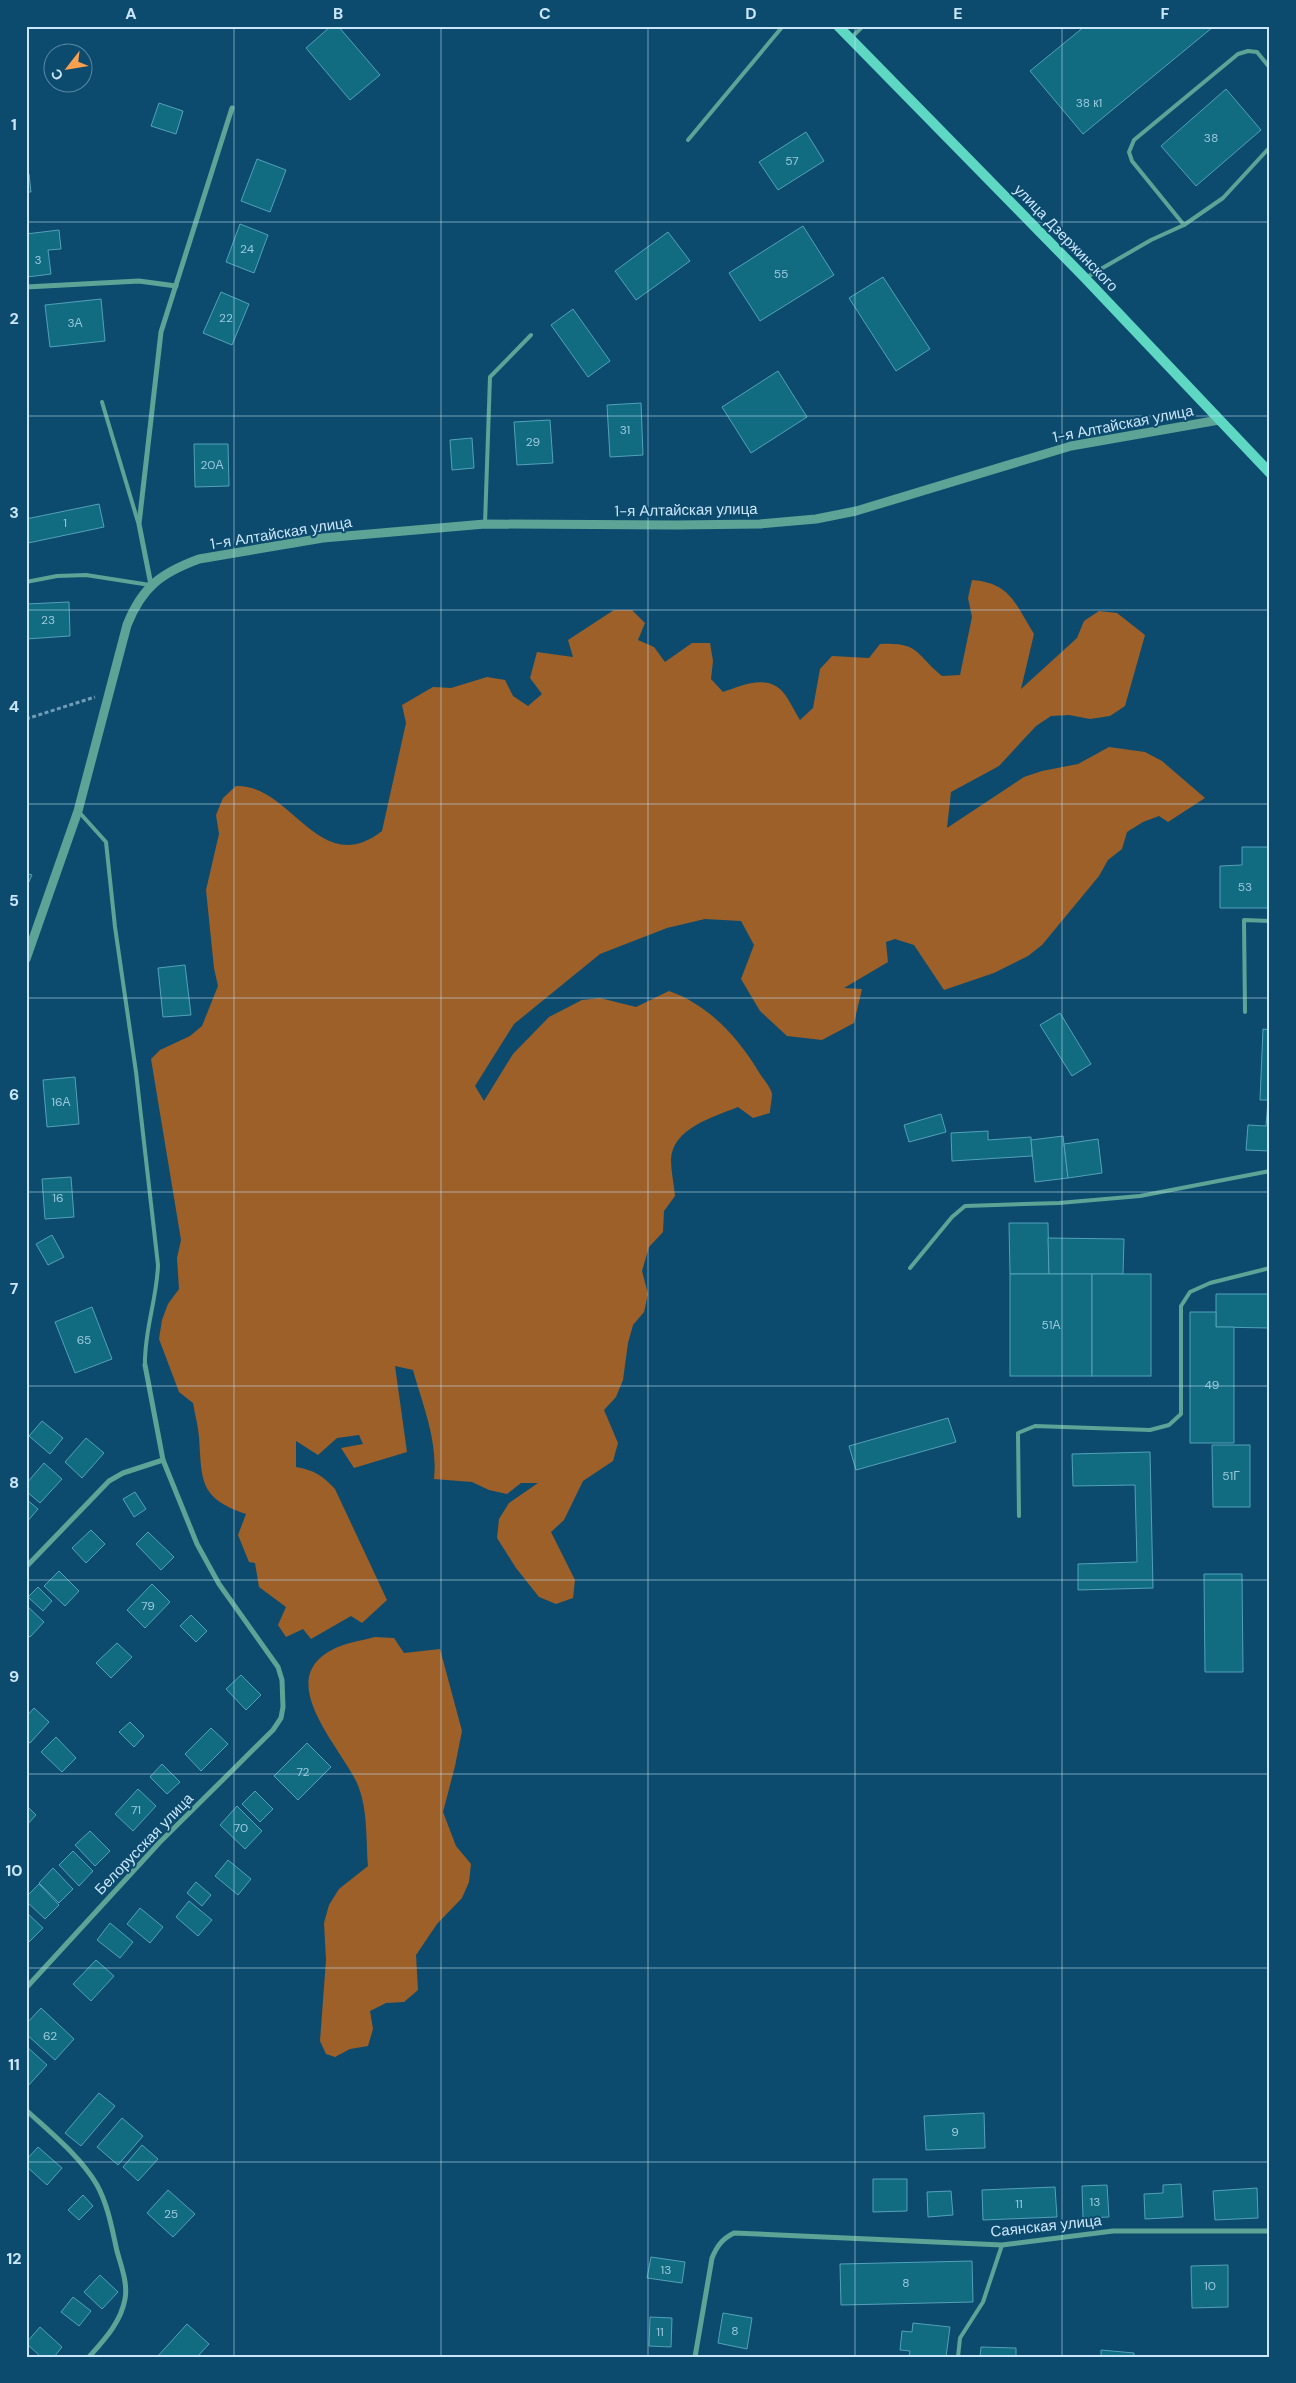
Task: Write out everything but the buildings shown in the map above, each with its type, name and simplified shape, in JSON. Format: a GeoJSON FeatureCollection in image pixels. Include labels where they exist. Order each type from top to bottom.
{"type":"FeatureCollection","features":[{"type":"Feature","properties":{"kind":"main road","name":"улица Дзержинского"},"geometry":{"type":"LineString","coordinates":[[838,26],[1085,278],[1270,473]]}},
{"type":"Feature","properties":{"kind":"street"},"geometry":{"type":"LineString","coordinates":[[151,585],[139,524],[161,332],[232,108]]}},
{"type":"Feature","properties":{"kind":"street"},"geometry":{"type":"LineString","coordinates":[[26,287],[139,281],[176,286]]}},
{"type":"Feature","properties":{"kind":"street","name":"1-я Алтайская улица"},"geometry":{"type":"LineString","coordinates":[[26,959],[78,811],[127,625],[135,605],[151,585],[182,566],[199,559],[323,538],[485,524],[695,525],[760,524],[816,519],[856,511],[1071,446],[1219,420]]}},
{"type":"Feature","properties":{"kind":"street"},"geometry":{"type":"LineString","coordinates":[[26,1566],[109,1481],[122,1473],[163,1460],[145,1365]]}},
{"type":"Feature","properties":{"kind":"street","name":"Белорусская улица"},"geometry":{"type":"LineString","coordinates":[[26,1988],[160,1842],[273,1730],[281,1718],[283,1693],[278,1667],[212,1572],[197,1544],[163,1460]]}},
{"type":"Feature","properties":{"kind":"street"},"geometry":{"type":"LineString","coordinates":[[26,2110],[82,2164],[96,2185],[106,2206],[125,2281],[125,2298],[120,2315],[109,2333],[89,2357]]}},
{"type":"Feature","properties":{"kind":"street","name":"Саянская улица"},"geometry":{"type":"LineString","coordinates":[[695,2357],[712,2258],[716,2247],[734,2233],[1002,2245],[1113,2231],[1270,2230]]}},
{"type":"Feature","properties":{"kind":"lane"},"geometry":{"type":"LineString","coordinates":[[688,140],[783,26]]}},
{"type":"Feature","properties":{"kind":"lane"},"geometry":{"type":"LineString","coordinates":[[850,39],[863,26]]}},
{"type":"Feature","properties":{"kind":"lane"},"geometry":{"type":"LineString","coordinates":[[1184,225],[1132,161],[1129,152],[1134,140],[1238,54],[1248,51],[1257,52],[1270,68]]}},
{"type":"Feature","properties":{"kind":"lane"},"geometry":{"type":"LineString","coordinates":[[1085,278],[1151,240],[1184,225],[1223,198],[1270,147]]}},
{"type":"Feature","properties":{"kind":"lane"},"geometry":{"type":"LineString","coordinates":[[485,524],[490,377],[531,335]]}},
{"type":"Feature","properties":{"kind":"lane"},"geometry":{"type":"LineString","coordinates":[[102,402],[139,524]]}},
{"type":"Feature","properties":{"kind":"lane"},"geometry":{"type":"LineString","coordinates":[[26,582],[57,576],[86,575],[151,585]]}},
{"type":"Feature","properties":{"kind":"lane"},"geometry":{"type":"LineString","coordinates":[[78,811],[106,842],[115,926],[136,1072],[158,1265],[157,1284],[144,1344],[145,1365]]}},
{"type":"Feature","properties":{"kind":"lane"},"geometry":{"type":"LineString","coordinates":[[1246,1012],[1244,920],[1270,921]]}},
{"type":"Feature","properties":{"kind":"lane"},"geometry":{"type":"LineString","coordinates":[[910,1268],[952,1217],[965,1206],[1059,1203],[1140,1196],[1270,1171]]}},
{"type":"Feature","properties":{"kind":"lane"},"geometry":{"type":"LineString","coordinates":[[1019,1516],[1018,1433],[1035,1426],[1150,1430],[1169,1425],[1181,1414],[1181,1306],[1190,1292],[1210,1283],[1270,1268]]}},
{"type":"Feature","properties":{"kind":"lane"},"geometry":{"type":"LineString","coordinates":[[958,2357],[960,2338],[983,2302],[1002,2245]]}},
{"type":"Feature","properties":{"kind":"path"},"geometry":{"type":"LineString","coordinates":[[26,719],[109,692]]}},
{"type":"Feature","properties":{"kind":"shaded area"},"geometry":{"type":"Polygon","coordinates":[[[972,580],[995,585],[1004,590],[1034,634],[1021,689],[1077,638],[1084,621],[1099,611],[1117,613],[1145,635],[1125,706],[1110,716],[1090,719],[1069,715],[1051,716],[1036,726],[999,766],[951,792],[947,828],[1024,777],[1042,771],[1078,764],[1109,747],[1145,752],[1162,761],[1205,798],[1168,822],[1159,816],[1143,822],[1127,832],[1122,849],[1108,860],[1099,876],[1042,945],[1028,956],[994,973],[944,990],[914,945],[895,939],[886,942],[888,962],[844,988],[862,989],[854,1023],[822,1040],[787,1036],[760,1011],[741,979],[754,945],[741,921],[705,919],[667,928],[600,954],[514,1024],[475,1086],[484,1101],[513,1054],[549,1017],[582,1000],[600,998],[636,1007],[669,991],[684,997],[710,1014],[722,1024],[743,1048],[770,1089],[772,1094],[770,1113],[753,1118],[738,1107],[696,1125],[686,1132],[673,1149],[671,1164],[675,1196],[664,1211],[663,1232],[649,1247],[642,1271],[648,1294],[644,1312],[633,1325],[628,1343],[623,1380],[616,1397],[604,1410],[618,1443],[613,1461],[583,1481],[564,1520],[551,1532],[575,1580],[573,1598],[556,1604],[539,1597],[516,1568],[497,1538],[499,1519],[509,1503],[538,1483],[521,1483],[507,1494],[489,1490],[472,1482],[434,1479],[435,1465],[432,1437],[413,1370],[395,1366],[407,1452],[354,1468],[341,1448],[363,1444],[359,1435],[337,1438],[318,1455],[296,1441],[296,1467],[318,1474],[335,1489],[387,1600],[362,1623],[351,1616],[311,1639],[303,1629],[286,1637],[278,1625],[286,1607],[259,1587],[255,1563],[249,1562],[238,1535],[246,1514],[219,1501],[206,1486],[201,1465],[199,1433],[193,1403],[179,1392],[159,1339],[162,1320],[168,1304],[179,1289],[177,1258],[181,1240],[151,1059],[160,1050],[190,1036],[202,1026],[218,986],[214,968],[206,890],[219,834],[216,815],[223,798],[236,786],[256,789],[274,799],[323,838],[340,844],[360,843],[382,831],[406,723],[402,705],[433,687],[451,688],[487,677],[505,680],[513,696],[528,706],[542,694],[530,678],[537,652],[573,657],[568,640],[614,610],[632,610],[645,623],[638,640],[654,647],[665,662],[692,643],[710,643],[713,661],[711,679],[723,692],[759,682],[774,685],[786,696],[800,720],[813,708],[820,669],[832,656],[869,658],[880,644],[903,645],[916,651],[942,676],[960,675],[972,617],[968,598],[972,580]]]}},
{"type":"Feature","properties":{"kind":"shaded area"},"geometry":{"type":"Polygon","coordinates":[[[375,1637],[394,1638],[404,1653],[440,1649],[462,1731],[443,1812],[456,1846],[471,1864],[469,1882],[462,1898],[437,1924],[416,1955],[418,1990],[404,2002],[386,2003],[370,2011],[373,2029],[368,2046],[350,2049],[335,2057],[326,2054],[320,2041],[326,1960],[324,1923],[329,1905],[339,1889],[368,1866],[366,1824],[361,1793],[357,1783],[315,1711],[309,1692],[310,1675],[319,1660],[338,1647],[375,1637]]]}}]}
